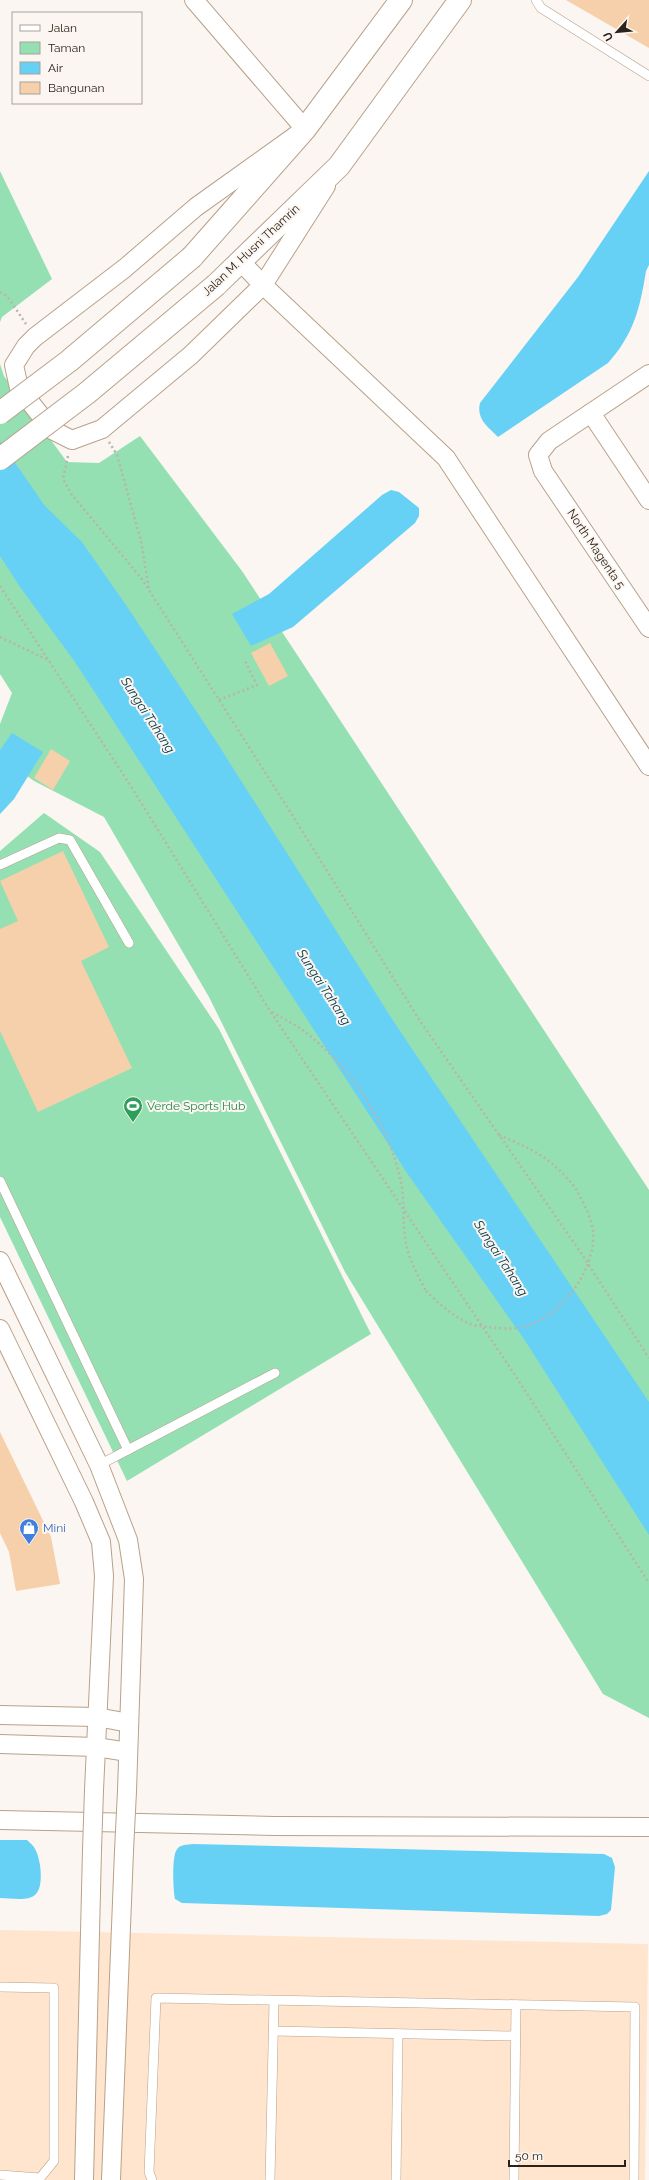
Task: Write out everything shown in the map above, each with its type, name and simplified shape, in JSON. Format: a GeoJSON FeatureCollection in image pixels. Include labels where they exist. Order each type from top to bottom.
{"type":"FeatureCollection","features":[{"type":"Feature","properties":{"kind":"main road"},"geometry":{"type":"LineString","coordinates":[[0,413],[69,361],[192,257],[305,129],[401,0]]}},
{"type":"Feature","properties":{"kind":"main road","name":"Jalan M. Husni Thamrin"},"geometry":{"type":"LineString","coordinates":[[0,458],[87,393],[216,285],[339,166],[460,0]]}},
{"type":"Feature","properties":{"kind":"street"},"geometry":{"type":"LineString","coordinates":[[194,0],[305,129],[196,207],[124,268],[35,337],[26,346],[14,365],[19,388],[52,430],[72,440],[102,429],[191,355],[263,285],[339,166]]}},
{"type":"Feature","properties":{"kind":"street"},"geometry":{"type":"LineString","coordinates":[[241,262],[263,285],[446,458],[649,766]]}},
{"type":"Feature","properties":{"kind":"street"},"geometry":{"type":"LineString","coordinates":[[649,374],[591,413],[649,500]]}},
{"type":"Feature","properties":{"kind":"street","name":"North Magenta 5"},"geometry":{"type":"LineString","coordinates":[[591,413],[549,441],[538,455],[543,470],[649,628]]}},
{"type":"Feature","properties":{"kind":"street"},"geometry":{"type":"LineString","coordinates":[[0,1261],[99,1465],[128,1540],[134,1579],[111,2180]]}},
{"type":"Feature","properties":{"kind":"street"},"geometry":{"type":"LineString","coordinates":[[0,1329],[84,1502],[101,1542],[104,1576],[92,1850],[84,2180]]}},
{"type":"Feature","properties":{"kind":"street"},"geometry":{"type":"LineString","coordinates":[[0,1715],[97,1717],[129,1723]]}},
{"type":"Feature","properties":{"kind":"street"},"geometry":{"type":"LineString","coordinates":[[0,1744],[96,1747],[128,1752]]}},
{"type":"Feature","properties":{"kind":"street"},"geometry":{"type":"LineString","coordinates":[[0,1820],[274,1826],[649,1827]]}},
{"type":"Feature","properties":{"kind":"lane"},"geometry":{"type":"LineString","coordinates":[[536,0],[541,8],[649,76]]}},
{"type":"Feature","properties":{"kind":"lane"},"geometry":{"type":"LineString","coordinates":[[0,865],[59,838],[70,840],[129,943]]}},
{"type":"Feature","properties":{"kind":"lane"},"geometry":{"type":"LineString","coordinates":[[0,1181],[128,1450]]}},
{"type":"Feature","properties":{"kind":"lane"},"geometry":{"type":"LineString","coordinates":[[99,1465],[275,1373]]}},
{"type":"Feature","properties":{"kind":"lane"},"geometry":{"type":"LineString","coordinates":[[0,1987],[54,1988],[54,2161],[40,2178],[0,2175]]}},
{"type":"Feature","properties":{"kind":"lane"},"geometry":{"type":"LineString","coordinates":[[152,2180],[149,2172],[156,1998],[636,2007],[634,2180]]}},
{"type":"Feature","properties":{"kind":"lane"},"geometry":{"type":"LineString","coordinates":[[270,2180],[274,2001]]}},
{"type":"Feature","properties":{"kind":"lane"},"geometry":{"type":"LineString","coordinates":[[514,2180],[516,2005]]}},
{"type":"Feature","properties":{"kind":"lane"},"geometry":{"type":"LineString","coordinates":[[274,2031],[515,2036]]}},
{"type":"Feature","properties":{"kind":"lane"},"geometry":{"type":"LineString","coordinates":[[396,2180],[398,2034]]}},
{"type":"Feature","properties":{"kind":"path"},"geometry":{"type":"LineString","coordinates":[[0,292],[7,296],[35,337]]}},
{"type":"Feature","properties":{"kind":"path"},"geometry":{"type":"LineString","coordinates":[[102,429],[119,462],[141,541],[149,591]]}},
{"type":"Feature","properties":{"kind":"path"},"geometry":{"type":"LineString","coordinates":[[72,440],[63,479],[72,495],[142,579],[420,1021],[581,1253],[649,1358]]}},
{"type":"Feature","properties":{"kind":"path"},"geometry":{"type":"LineString","coordinates":[[0,586],[132,788],[270,1011],[515,1375],[649,1583]]}},
{"type":"Feature","properties":{"kind":"path"},"geometry":{"type":"LineString","coordinates":[[0,637],[48,660]]}},
{"type":"Feature","properties":{"kind":"path"},"geometry":{"type":"LineString","coordinates":[[219,700],[257,685],[245,660]]}},
{"type":"Feature","properties":{"kind":"path"},"geometry":{"type":"LineString","coordinates":[[270,1011],[301,1029],[321,1046],[365,1099],[384,1133],[401,1183],[406,1244],[414,1270],[426,1291],[445,1309],[471,1324],[496,1328],[519,1328],[545,1317],[568,1298],[582,1277],[591,1256],[593,1232],[587,1209],[576,1189],[562,1171],[538,1153],[499,1134]]}},
{"type":"Feature","properties":{"kind":"shaded area"},"geometry":{"type":"Polygon","coordinates":[[[0,1930],[648,1944],[645,2180],[0,2180],[0,1930]]]}},
{"type":"Feature","properties":{"kind":"green space"},"geometry":{"type":"Polygon","coordinates":[[[0,171],[52,279],[2,317],[0,322],[0,171]]]}},
{"type":"Feature","properties":{"kind":"green space"},"geometry":{"type":"Polygon","coordinates":[[[0,364],[4,376],[67,462],[99,463],[140,436],[242,571],[649,1190],[649,1718],[603,1694],[345,1272],[209,997],[104,817],[34,781],[0,756],[0,724],[12,693],[0,674],[0,364]]]}},
{"type":"Feature","properties":{"kind":"green space","name":"Verde Sports Hub"},"geometry":{"type":"Polygon","coordinates":[[[44,813],[100,852],[219,1029],[371,1334],[127,1481],[0,1217],[0,851],[44,813]]]}},
{"type":"Feature","properties":{"kind":"water"},"geometry":{"type":"Polygon","coordinates":[[[649,171],[649,265],[646,271],[638,309],[630,331],[624,342],[608,363],[498,437],[481,418],[479,409],[480,403],[578,277],[649,171]]]}},
{"type":"Feature","properties":{"kind":"water","name":"Sungai Tahang"},"geometry":{"type":"Polygon","coordinates":[[[0,441],[45,506],[82,542],[126,605],[214,738],[394,1022],[649,1402],[649,1535],[524,1339],[409,1176],[75,662],[20,587],[0,556],[0,441]]]}},
{"type":"Feature","properties":{"kind":"water"},"geometry":{"type":"Polygon","coordinates":[[[391,490],[399,492],[419,508],[419,516],[415,523],[293,627],[251,646],[232,614],[269,594],[382,495],[391,490]]]}},
{"type":"Feature","properties":{"kind":"water"},"geometry":{"type":"Polygon","coordinates":[[[12,733],[43,752],[14,799],[0,814],[0,750],[12,733]]]}},
{"type":"Feature","properties":{"kind":"water"},"geometry":{"type":"Polygon","coordinates":[[[0,1840],[27,1840],[33,1846],[39,1859],[41,1879],[38,1890],[33,1896],[24,1899],[0,1898],[0,1840]]]}},
{"type":"Feature","properties":{"kind":"water"},"geometry":{"type":"Polygon","coordinates":[[[193,1844],[604,1854],[612,1858],[615,1867],[611,1910],[607,1914],[599,1916],[182,1903],[175,1899],[174,1895],[173,1875],[175,1855],[179,1847],[193,1844]]]}},
{"type":"Feature","properties":{"kind":"building"},"geometry":{"type":"Polygon","coordinates":[[[566,0],[649,0],[649,48],[566,0]]]}},
{"type":"Feature","properties":{"kind":"building"},"geometry":{"type":"Polygon","coordinates":[[[270,643],[288,676],[269,686],[251,653],[270,643]]]}},
{"type":"Feature","properties":{"kind":"building"},"geometry":{"type":"Polygon","coordinates":[[[51,749],[70,761],[53,790],[34,778],[51,749]]]}},
{"type":"Feature","properties":{"kind":"building"},"geometry":{"type":"Polygon","coordinates":[[[63,851],[109,947],[81,961],[132,1068],[38,1112],[0,1031],[0,929],[18,921],[0,881],[63,851]]]}},
{"type":"Feature","properties":{"kind":"building","name":"Mini"},"geometry":{"type":"Polygon","coordinates":[[[0,1432],[51,1537],[60,1584],[16,1591],[9,1552],[0,1533],[0,1432]]]}},
{"type":"Feature","properties":{"kind":"place","name":"Verde Sports Hub"},"geometry":{"type":"Point","coordinates":[133,1123]}},
{"type":"Feature","properties":{"kind":"place","name":"Mini"},"geometry":{"type":"Point","coordinates":[29,1545]}}]}
